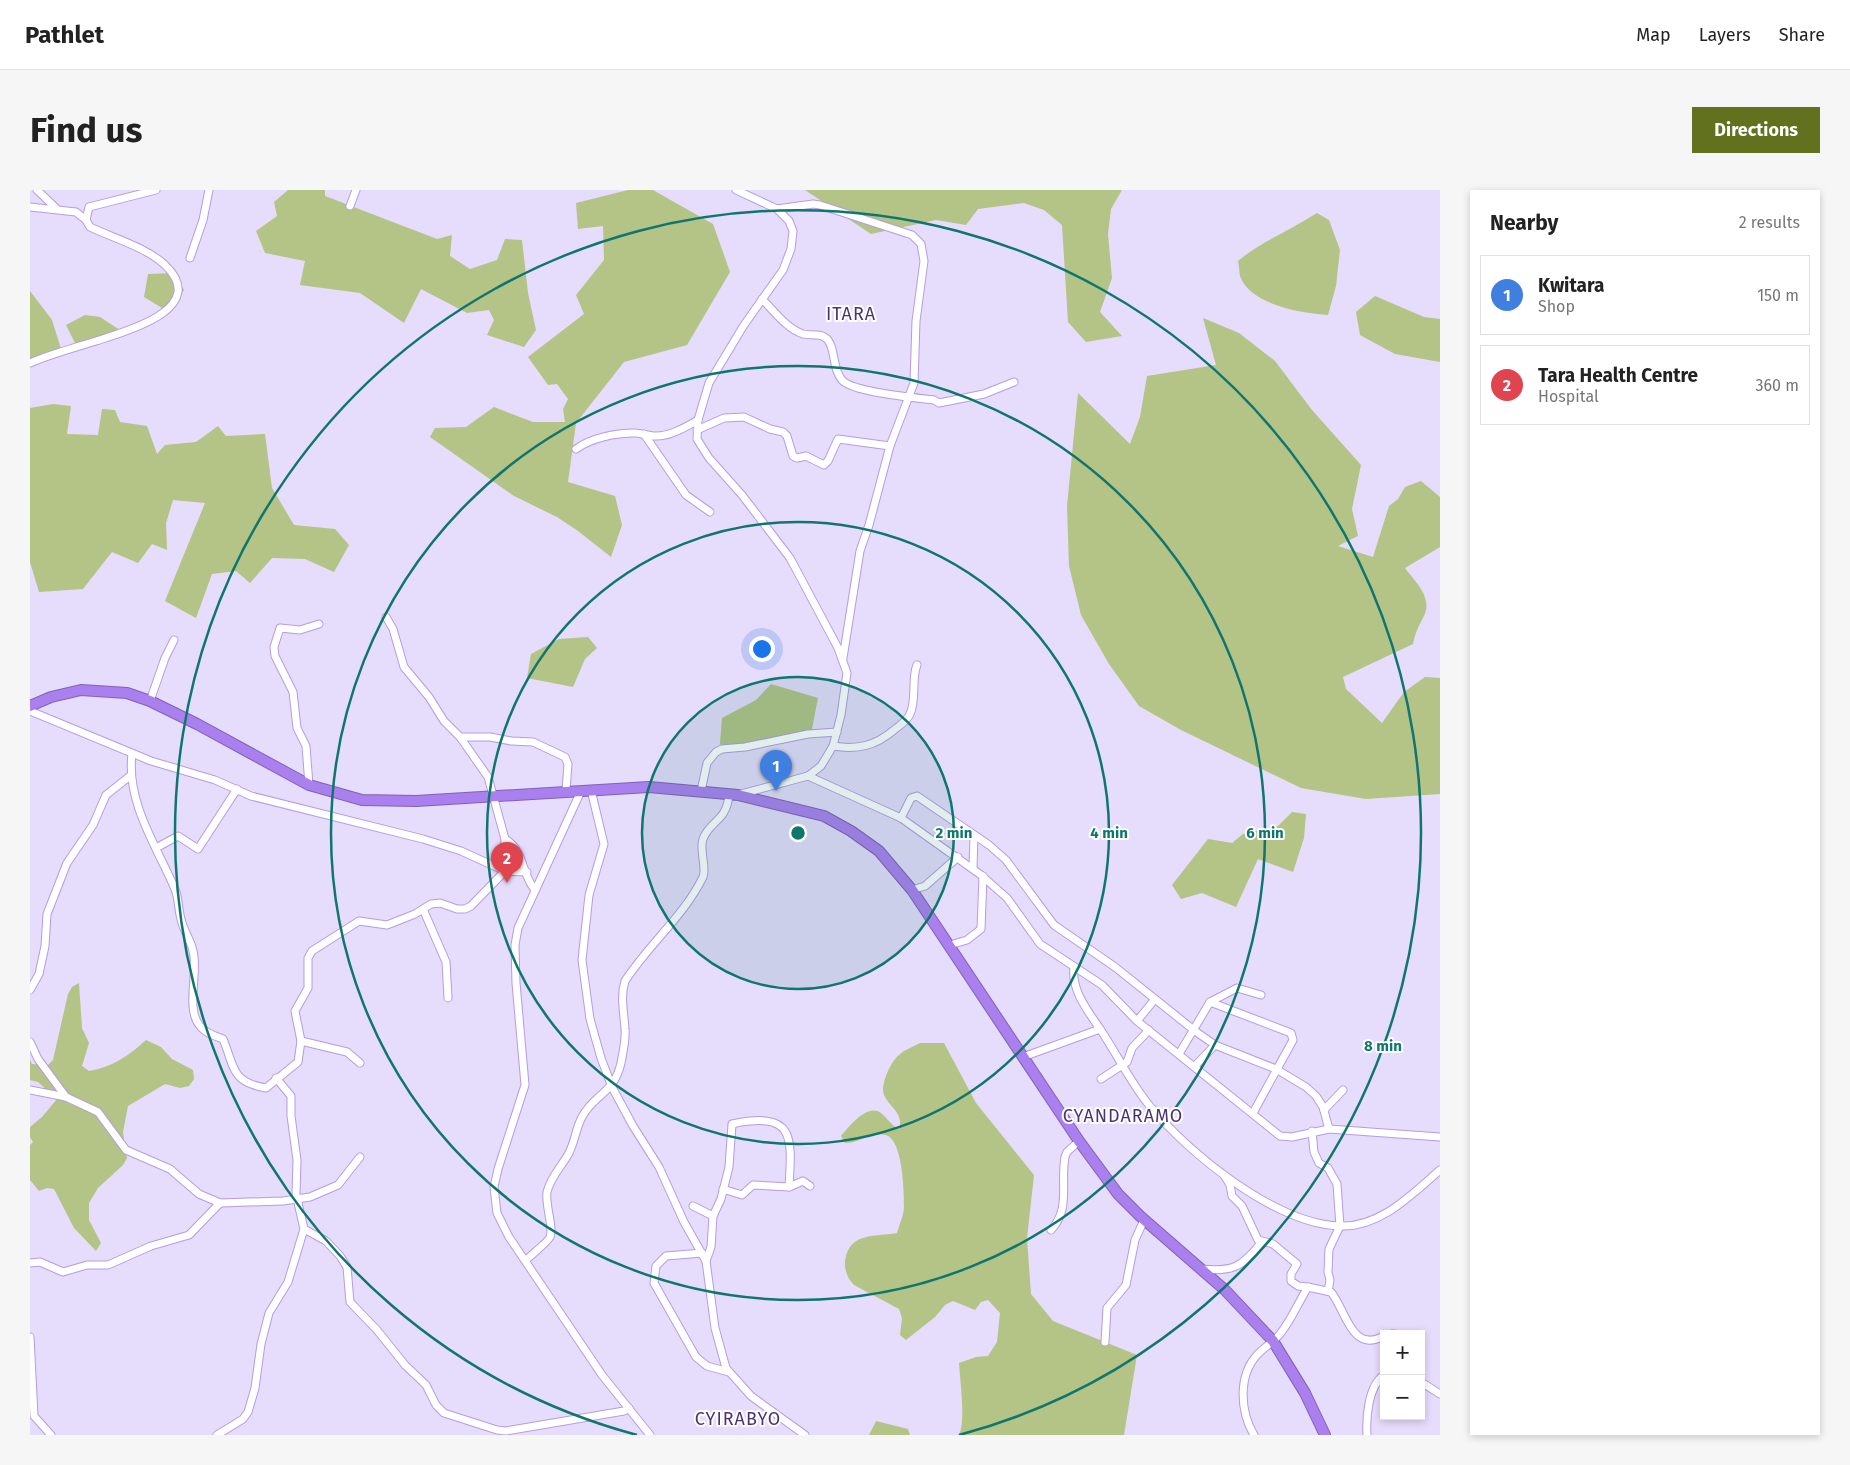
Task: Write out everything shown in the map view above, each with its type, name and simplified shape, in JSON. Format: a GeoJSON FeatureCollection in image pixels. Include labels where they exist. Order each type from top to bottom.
{"type":"FeatureCollection","features":[{"type":"Feature","properties":{"kind":"highway"},"geometry":{"type":"LineString","coordinates":[[30,706],[51,697],[81,690],[117,691],[150,701],[309,785],[335,794],[378,802],[566,790],[649,787],[734,794],[824,816],[851,830],[879,851],[912,890],[1079,1141],[1118,1194],[1144,1220],[1232,1297],[1273,1341],[1305,1393],[1325,1435]]}},
{"type":"Feature","properties":{"kind":"street"},"geometry":{"type":"LineString","coordinates":[[37,190],[57,209]]}},
{"type":"Feature","properties":{"kind":"street"},"geometry":{"type":"LineString","coordinates":[[86,220],[89,207],[156,190]]}},
{"type":"Feature","properties":{"kind":"street"},"geometry":{"type":"LineString","coordinates":[[190,258],[203,220],[209,190]]}},
{"type":"Feature","properties":{"kind":"street"},"geometry":{"type":"LineString","coordinates":[[350,206],[356,190]]}},
{"type":"Feature","properties":{"kind":"street"},"geometry":{"type":"LineString","coordinates":[[526,1260],[537,1247],[549,1240],[552,1234],[547,1211],[548,1192],[555,1172],[570,1151],[579,1125],[588,1108],[612,1087],[621,1064],[625,1038],[622,991],[625,981],[682,912],[704,875],[703,839],[725,812],[734,794],[808,776],[821,766],[833,746],[837,732],[846,686],[847,673],[843,658],[790,558],[742,495],[709,458],[697,438],[698,420],[709,383],[744,325],[788,263],[791,250],[792,226],[777,209],[736,190]]}},
{"type":"Feature","properties":{"kind":"street"},"geometry":{"type":"LineString","coordinates":[[777,209],[813,204],[820,205],[912,235],[921,244],[924,261],[916,321],[914,383],[890,446],[869,526],[860,550],[843,658]]}},
{"type":"Feature","properties":{"kind":"street"},"geometry":{"type":"LineString","coordinates":[[30,207],[76,212],[86,220],[90,227],[137,249],[164,265],[174,277],[177,286],[175,301],[155,320],[132,331],[30,363]]}},
{"type":"Feature","properties":{"kind":"street"},"geometry":{"type":"LineString","coordinates":[[762,299],[792,328],[802,334],[821,336],[828,341],[836,370],[843,381],[850,386],[891,396],[934,400],[939,403],[984,394],[1014,382]]}},
{"type":"Feature","properties":{"kind":"street"},"geometry":{"type":"LineString","coordinates":[[697,430],[724,418],[744,417],[770,429],[783,432],[787,436],[793,456],[797,458],[806,456],[824,465],[828,461],[838,439],[890,446]]}},
{"type":"Feature","properties":{"kind":"street"},"geometry":{"type":"LineString","coordinates":[[576,449],[587,441],[635,433],[659,436],[680,430],[698,420]]}},
{"type":"Feature","properties":{"kind":"street"},"geometry":{"type":"LineString","coordinates":[[644,434],[686,495],[710,512]]}},
{"type":"Feature","properties":{"kind":"street"},"geometry":{"type":"LineString","coordinates":[[132,754],[130,776],[144,827],[156,848],[178,897],[180,919],[194,952],[196,1018],[199,1025],[223,1039],[236,1076],[252,1086],[266,1088],[298,1062],[301,1041],[295,1014],[308,988],[309,954],[359,921],[387,925],[431,904],[440,903],[456,909],[471,906],[505,871],[505,839],[488,777],[460,737],[444,721],[404,667],[393,629],[386,617]]}},
{"type":"Feature","properties":{"kind":"street"},"geometry":{"type":"LineString","coordinates":[[309,785],[304,740],[297,728],[293,692],[275,656],[274,647],[280,628],[300,630],[319,624]]}},
{"type":"Feature","properties":{"kind":"street"},"geometry":{"type":"LineString","coordinates":[[150,701],[165,658],[174,640]]}},
{"type":"Feature","properties":{"kind":"street"},"geometry":{"type":"LineString","coordinates":[[833,746],[854,748],[873,745],[902,724],[910,714],[915,682],[914,672],[917,665]]}},
{"type":"Feature","properties":{"kind":"street"},"geometry":{"type":"LineString","coordinates":[[30,711],[132,754],[216,780],[276,803],[433,842],[461,851],[505,871],[527,872]]}},
{"type":"Feature","properties":{"kind":"street"},"geometry":{"type":"LineString","coordinates":[[701,792],[707,763],[716,752],[722,749],[745,747],[808,734],[837,732]]}},
{"type":"Feature","properties":{"kind":"street"},"geometry":{"type":"LineString","coordinates":[[460,737],[490,737],[511,741],[533,742],[565,757],[568,764],[566,790]]}},
{"type":"Feature","properties":{"kind":"street"},"geometry":{"type":"LineString","coordinates":[[30,990],[39,974],[45,946],[48,914],[67,863],[89,833],[106,795],[130,776]]}},
{"type":"Feature","properties":{"kind":"street"},"geometry":{"type":"LineString","coordinates":[[808,776],[901,818],[958,857],[983,876],[1012,904],[1040,944],[1102,985],[1137,1021],[1283,1137],[1292,1138],[1312,1131],[1329,1129],[1440,1136]]}},
{"type":"Feature","properties":{"kind":"street"},"geometry":{"type":"LineString","coordinates":[[156,848],[178,836],[198,849],[237,789]]}},
{"type":"Feature","properties":{"kind":"street"},"geometry":{"type":"LineString","coordinates":[[586,790],[521,920],[516,945],[518,1017],[525,1085],[498,1169],[494,1187],[494,1200],[500,1220],[602,1375],[650,1435]]}},
{"type":"Feature","properties":{"kind":"street"},"geometry":{"type":"LineString","coordinates":[[586,790],[604,844],[593,881],[584,931],[584,983],[590,1019],[601,1058],[612,1087],[633,1126],[659,1167],[684,1222],[706,1261],[720,1354],[729,1372],[751,1396],[804,1435]]}},
{"type":"Feature","properties":{"kind":"street"},"geometry":{"type":"LineString","coordinates":[[901,818],[911,798],[917,796],[974,836],[1006,860],[1054,925],[1086,946],[1215,1045],[1276,1069],[1306,1087],[1316,1096],[1324,1110],[1329,1129]]}},
{"type":"Feature","properties":{"kind":"street"},"geometry":{"type":"LineString","coordinates":[[972,868],[974,836]]}},
{"type":"Feature","properties":{"kind":"street"},"geometry":{"type":"LineString","coordinates":[[505,839],[515,846],[527,872],[530,885],[535,890]]}},
{"type":"Feature","properties":{"kind":"street"},"geometry":{"type":"LineString","coordinates":[[912,890],[925,886],[958,857]]}},
{"type":"Feature","properties":{"kind":"street"},"geometry":{"type":"LineString","coordinates":[[950,945],[967,940],[981,929],[983,876]]}},
{"type":"Feature","properties":{"kind":"street"},"geometry":{"type":"LineString","coordinates":[[423,909],[446,962],[448,998]]}},
{"type":"Feature","properties":{"kind":"street"},"geometry":{"type":"LineString","coordinates":[[1074,968],[1075,987],[1121,1065],[1150,1106],[1180,1138],[1221,1170],[1281,1211],[1316,1222],[1340,1226],[1362,1224],[1383,1215],[1440,1170]]}},
{"type":"Feature","properties":{"kind":"street"},"geometry":{"type":"LineString","coordinates":[[1180,1054],[1210,1002],[1237,988],[1261,995]]}},
{"type":"Feature","properties":{"kind":"street"},"geometry":{"type":"LineString","coordinates":[[1137,1021],[1155,999]]}},
{"type":"Feature","properties":{"kind":"street"},"geometry":{"type":"LineString","coordinates":[[1210,1002],[1291,1033],[1292,1040],[1253,1113]]}},
{"type":"Feature","properties":{"kind":"street"},"geometry":{"type":"LineString","coordinates":[[1023,1057],[1100,1029]]}},
{"type":"Feature","properties":{"kind":"street"},"geometry":{"type":"LineString","coordinates":[[1101,1079],[1126,1062],[1132,1048],[1148,1030]]}},
{"type":"Feature","properties":{"kind":"street"},"geometry":{"type":"LineString","coordinates":[[301,1041],[347,1052],[360,1063]]}},
{"type":"Feature","properties":{"kind":"street"},"geometry":{"type":"LineString","coordinates":[[30,1042],[38,1059],[58,1090],[66,1098]]}},
{"type":"Feature","properties":{"kind":"street"},"geometry":{"type":"LineString","coordinates":[[1195,1066],[1215,1045]]}},
{"type":"Feature","properties":{"kind":"street"},"geometry":{"type":"LineString","coordinates":[[217,1435],[237,1423],[248,1412],[255,1388],[261,1344],[269,1313],[288,1282],[304,1229],[297,1199],[297,1160],[291,1116],[291,1096],[276,1078]]}},
{"type":"Feature","properties":{"kind":"street"},"geometry":{"type":"LineString","coordinates":[[30,1090],[66,1098],[98,1112],[126,1150],[170,1169],[199,1194],[220,1203],[297,1199],[319,1194],[338,1184],[360,1157]]}},
{"type":"Feature","properties":{"kind":"street"},"geometry":{"type":"LineString","coordinates":[[1324,1110],[1343,1090]]}},
{"type":"Feature","properties":{"kind":"street"},"geometry":{"type":"LineString","coordinates":[[706,1261],[711,1247],[713,1216],[718,1207],[729,1167],[732,1124],[760,1120],[775,1122],[782,1127],[789,1138],[792,1151],[789,1187]]}},
{"type":"Feature","properties":{"kind":"street"},"geometry":{"type":"LineString","coordinates":[[1312,1131],[1314,1152],[1319,1163],[1328,1168],[1337,1184],[1340,1226],[1329,1249],[1328,1272],[1330,1280],[1328,1291]]}},
{"type":"Feature","properties":{"kind":"street"},"geometry":{"type":"LineString","coordinates":[[1051,1230],[1058,1222],[1063,1211],[1065,1157],[1067,1152],[1079,1141]]}},
{"type":"Feature","properties":{"kind":"street"},"geometry":{"type":"LineString","coordinates":[[1221,1170],[1230,1185],[1232,1196],[1242,1206],[1252,1232],[1261,1243],[1273,1244],[1297,1264],[1290,1274],[1291,1281],[1298,1286],[1328,1291],[1335,1296],[1354,1333],[1364,1340],[1380,1338]]}},
{"type":"Feature","properties":{"kind":"street"},"geometry":{"type":"LineString","coordinates":[[723,1189],[742,1195],[753,1186],[789,1187],[803,1181],[810,1186]]}},
{"type":"Feature","properties":{"kind":"street"},"geometry":{"type":"LineString","coordinates":[[30,1263],[40,1262],[63,1272],[87,1265],[108,1265],[151,1246],[188,1235],[220,1203]]}},
{"type":"Feature","properties":{"kind":"street"},"geometry":{"type":"LineString","coordinates":[[693,1206],[713,1216]]}},
{"type":"Feature","properties":{"kind":"street"},"geometry":{"type":"LineString","coordinates":[[1104,1342],[1107,1308],[1126,1285],[1135,1240],[1144,1220]]}},
{"type":"Feature","properties":{"kind":"street"},"geometry":{"type":"LineString","coordinates":[[304,1229],[326,1241],[340,1256],[347,1268],[350,1302],[377,1330],[405,1365],[426,1385],[436,1405],[444,1413],[497,1430],[506,1431],[624,1411],[629,1408]]}},
{"type":"Feature","properties":{"kind":"street"},"geometry":{"type":"LineString","coordinates":[[1200,1269],[1225,1271],[1236,1267],[1248,1259],[1261,1243]]}},
{"type":"Feature","properties":{"kind":"street"},"geometry":{"type":"LineString","coordinates":[[702,1253],[666,1256],[656,1266],[654,1283],[696,1358],[707,1366],[729,1372]]}},
{"type":"Feature","properties":{"kind":"street"},"geometry":{"type":"LineString","coordinates":[[1254,1435],[1246,1416],[1244,1393],[1246,1371],[1257,1355],[1273,1341],[1295,1312],[1308,1287]]}},
{"type":"Feature","properties":{"kind":"street"},"geometry":{"type":"LineString","coordinates":[[30,1336],[34,1416],[51,1435]]}},
{"type":"Feature","properties":{"kind":"street"},"geometry":{"type":"LineString","coordinates":[[1367,1435],[1368,1412],[1373,1393],[1380,1378]]}},
{"type":"Feature","properties":{"kind":"street"},"geometry":{"type":"LineString","coordinates":[[1425,1385],[1440,1394]]}},
{"type":"Feature","properties":{"kind":"green space"},"geometry":{"type":"Polygon","coordinates":[[[288,190],[325,190],[325,196],[437,239],[452,235],[450,256],[470,269],[497,260],[505,239],[522,240],[528,293],[536,330],[524,347],[487,335],[494,320],[489,310],[467,313],[421,289],[404,323],[360,293],[300,285],[305,261],[265,253],[256,231],[277,216],[274,202],[288,190]]]}},
{"type":"Feature","properties":{"kind":"green space"},"geometry":{"type":"Polygon","coordinates":[[[628,190],[653,190],[713,224],[730,272],[687,345],[624,362],[576,423],[568,482],[615,496],[622,525],[611,557],[557,517],[514,496],[430,437],[435,428],[466,427],[494,407],[533,422],[565,422],[563,409],[568,399],[557,384],[548,385],[528,357],[584,314],[576,295],[604,260],[603,226],[578,229],[576,203],[628,190]]]}},
{"type":"Feature","properties":{"kind":"green space"},"geometry":{"type":"Polygon","coordinates":[[[805,190],[1122,190],[1111,209],[1108,234],[1112,278],[1100,312],[1122,336],[1086,342],[1068,322],[1062,225],[1044,210],[1024,203],[978,209],[966,225],[936,220],[871,234],[805,190]]]}},
{"type":"Feature","properties":{"kind":"green space"},"geometry":{"type":"Polygon","coordinates":[[[1317,213],[1329,220],[1340,250],[1336,286],[1328,315],[1278,306],[1254,294],[1240,276],[1238,261],[1257,247],[1317,213]]]}},
{"type":"Feature","properties":{"kind":"green space"},"geometry":{"type":"Polygon","coordinates":[[[174,273],[184,290],[166,314],[162,308],[144,297],[148,274],[174,273]]]}},
{"type":"Feature","properties":{"kind":"green space"},"geometry":{"type":"Polygon","coordinates":[[[30,291],[52,320],[62,352],[30,363],[30,291]]]}},
{"type":"Feature","properties":{"kind":"green space"},"geometry":{"type":"Polygon","coordinates":[[[1375,296],[1424,317],[1440,319],[1440,362],[1395,354],[1360,335],[1356,312],[1375,296]]]}},
{"type":"Feature","properties":{"kind":"green space"},"geometry":{"type":"Polygon","coordinates":[[[85,315],[100,317],[126,334],[77,347],[66,325],[85,315]]]}},
{"type":"Feature","properties":{"kind":"green space"},"geometry":{"type":"Polygon","coordinates":[[[1203,318],[1239,333],[1275,361],[1312,410],[1361,465],[1352,509],[1358,536],[1338,546],[1373,557],[1389,506],[1398,499],[1405,487],[1421,481],[1440,497],[1440,547],[1405,568],[1422,591],[1426,604],[1426,611],[1413,644],[1343,677],[1346,689],[1382,723],[1404,692],[1425,677],[1440,678],[1440,794],[1366,799],[1301,788],[1181,730],[1139,706],[1109,664],[1081,615],[1069,566],[1067,506],[1078,393],[1130,444],[1140,417],[1147,376],[1216,365],[1203,318]]]}},
{"type":"Feature","properties":{"kind":"green space"},"geometry":{"type":"Polygon","coordinates":[[[53,404],[71,406],[67,434],[98,435],[102,409],[115,410],[120,422],[147,426],[157,454],[165,445],[196,442],[218,426],[226,436],[265,434],[272,488],[294,525],[335,529],[349,545],[334,572],[305,559],[272,558],[250,583],[236,571],[212,574],[196,618],[165,601],[205,503],[173,500],[166,523],[167,550],[152,544],[138,563],[112,552],[83,589],[39,592],[30,562],[30,408],[53,404]]]}},
{"type":"Feature","properties":{"kind":"green space"},"geometry":{"type":"Polygon","coordinates":[[[588,637],[597,648],[585,659],[573,687],[527,678],[531,654],[559,639],[588,637]]]}},
{"type":"Feature","properties":{"kind":"green space"},"geometry":{"type":"Polygon","coordinates":[[[771,684],[818,698],[811,734],[722,749],[720,743],[722,718],[756,700],[771,684]]]}},
{"type":"Feature","properties":{"kind":"green space"},"geometry":{"type":"Polygon","coordinates":[[[1292,812],[1306,814],[1304,838],[1293,872],[1258,859],[1236,907],[1202,893],[1181,899],[1172,885],[1208,839],[1232,843],[1243,834],[1278,826],[1292,812]]]}},
{"type":"Feature","properties":{"kind":"green space"},"geometry":{"type":"Polygon","coordinates":[[[79,983],[82,1028],[89,1043],[82,1066],[89,1071],[113,1064],[127,1056],[146,1040],[161,1047],[172,1059],[193,1070],[194,1079],[189,1086],[180,1088],[165,1084],[128,1106],[123,1132],[127,1158],[123,1165],[98,1188],[89,1203],[89,1220],[101,1243],[96,1251],[74,1228],[54,1189],[47,1188],[39,1191],[30,1180],[30,1145],[33,1142],[30,1137],[30,1127],[42,1117],[57,1099],[38,1082],[30,1080],[30,1060],[32,1064],[48,1065],[53,1060],[68,994],[72,987],[79,983]]]}},
{"type":"Feature","properties":{"kind":"green space"},"geometry":{"type":"Polygon","coordinates":[[[920,1043],[944,1043],[976,1103],[1034,1175],[1027,1238],[1031,1294],[1053,1321],[1137,1355],[1124,1435],[959,1435],[962,1410],[959,1363],[976,1357],[988,1356],[997,1342],[1000,1313],[988,1300],[981,1302],[975,1310],[953,1301],[945,1305],[935,1317],[906,1340],[900,1335],[902,1318],[899,1309],[854,1285],[848,1277],[845,1268],[847,1252],[857,1240],[871,1236],[897,1233],[904,1210],[904,1190],[899,1156],[892,1139],[881,1134],[845,1143],[841,1136],[853,1122],[870,1111],[881,1113],[899,1129],[900,1119],[884,1095],[885,1080],[896,1058],[920,1043]]]}},
{"type":"Feature","properties":{"kind":"green space"},"geometry":{"type":"Polygon","coordinates":[[[876,1421],[908,1429],[910,1435],[869,1435],[876,1421]]]}},
{"type":"Feature","properties":{"kind":"place","name":"Kwitara"},"geometry":{"type":"Point","coordinates":[776,791]}},
{"type":"Feature","properties":{"kind":"place","name":"Tara Health Centre"},"geometry":{"type":"Point","coordinates":[507,883]}},
{"type":"Feature","properties":{"kind":"district","name":"ITARA"},"geometry":{"type":"Point","coordinates":[851,314]}},
{"type":"Feature","properties":{"kind":"district","name":"CYANDARAMO"},"geometry":{"type":"Point","coordinates":[1123,1116]}},
{"type":"Feature","properties":{"kind":"district","name":"CYIRABYO"},"geometry":{"type":"Point","coordinates":[738,1419]}}]}
